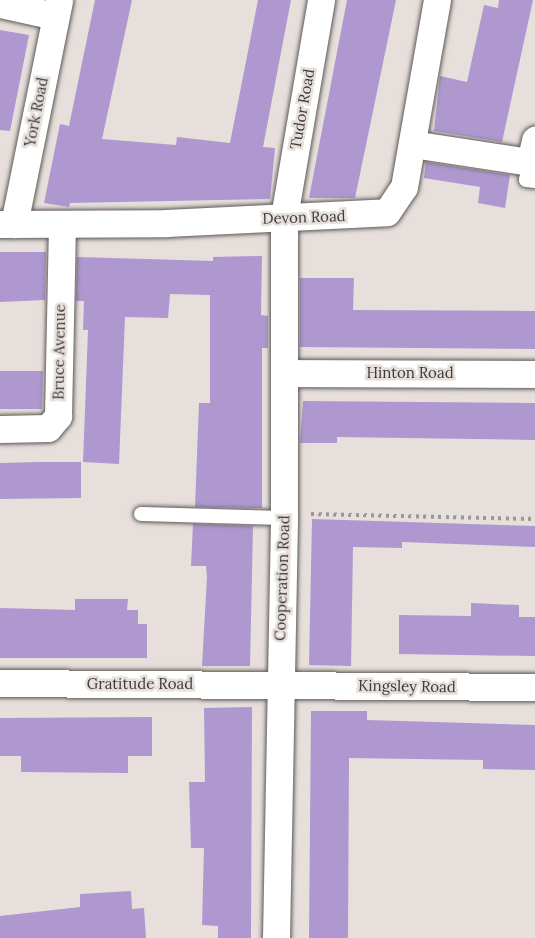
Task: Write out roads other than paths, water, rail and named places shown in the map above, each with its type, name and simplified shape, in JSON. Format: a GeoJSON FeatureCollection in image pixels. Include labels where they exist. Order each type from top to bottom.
{"type":"FeatureCollection","features":[{"type":"Feature","properties":{"kind":"street","name":"Tudor Road"},"geometry":{"type":"LineString","coordinates":[[284,217],[321,0]]}},
{"type":"Feature","properties":{"kind":"street","name":"Devon Road"},"geometry":{"type":"LineString","coordinates":[[7,224],[387,212],[401,196],[437,0]]}},
{"type":"Feature","properties":{"kind":"street"},"geometry":{"type":"LineString","coordinates":[[0,4],[57,8]]}},
{"type":"Feature","properties":{"kind":"street","name":"York Road"},"geometry":{"type":"LineString","coordinates":[[7,224],[57,8]]}},
{"type":"Feature","properties":{"kind":"street"},"geometry":{"type":"LineString","coordinates":[[412,144],[533,161]]}},
{"type":"Feature","properties":{"kind":"street","name":"Cooperation Road"},"geometry":{"type":"LineString","coordinates":[[276,938],[284,516],[284,217]]}},
{"type":"Feature","properties":{"kind":"street","name":"Bruce Avenue"},"geometry":{"type":"LineString","coordinates":[[0,429],[48,428],[57,416],[62,224]]}},
{"type":"Feature","properties":{"kind":"street","name":"Hinton Road"},"geometry":{"type":"LineString","coordinates":[[285,373],[535,374]]}},
{"type":"Feature","properties":{"kind":"street","name":"Gratitude Road"},"geometry":{"type":"LineString","coordinates":[[0,683],[279,685]]}},
{"type":"Feature","properties":{"kind":"street","name":"Kingsley Road"},"geometry":{"type":"LineString","coordinates":[[279,685],[535,687]]}},
{"type":"Feature","properties":{"kind":"lane"},"geometry":{"type":"LineString","coordinates":[[141,514],[284,516]]}}]}
